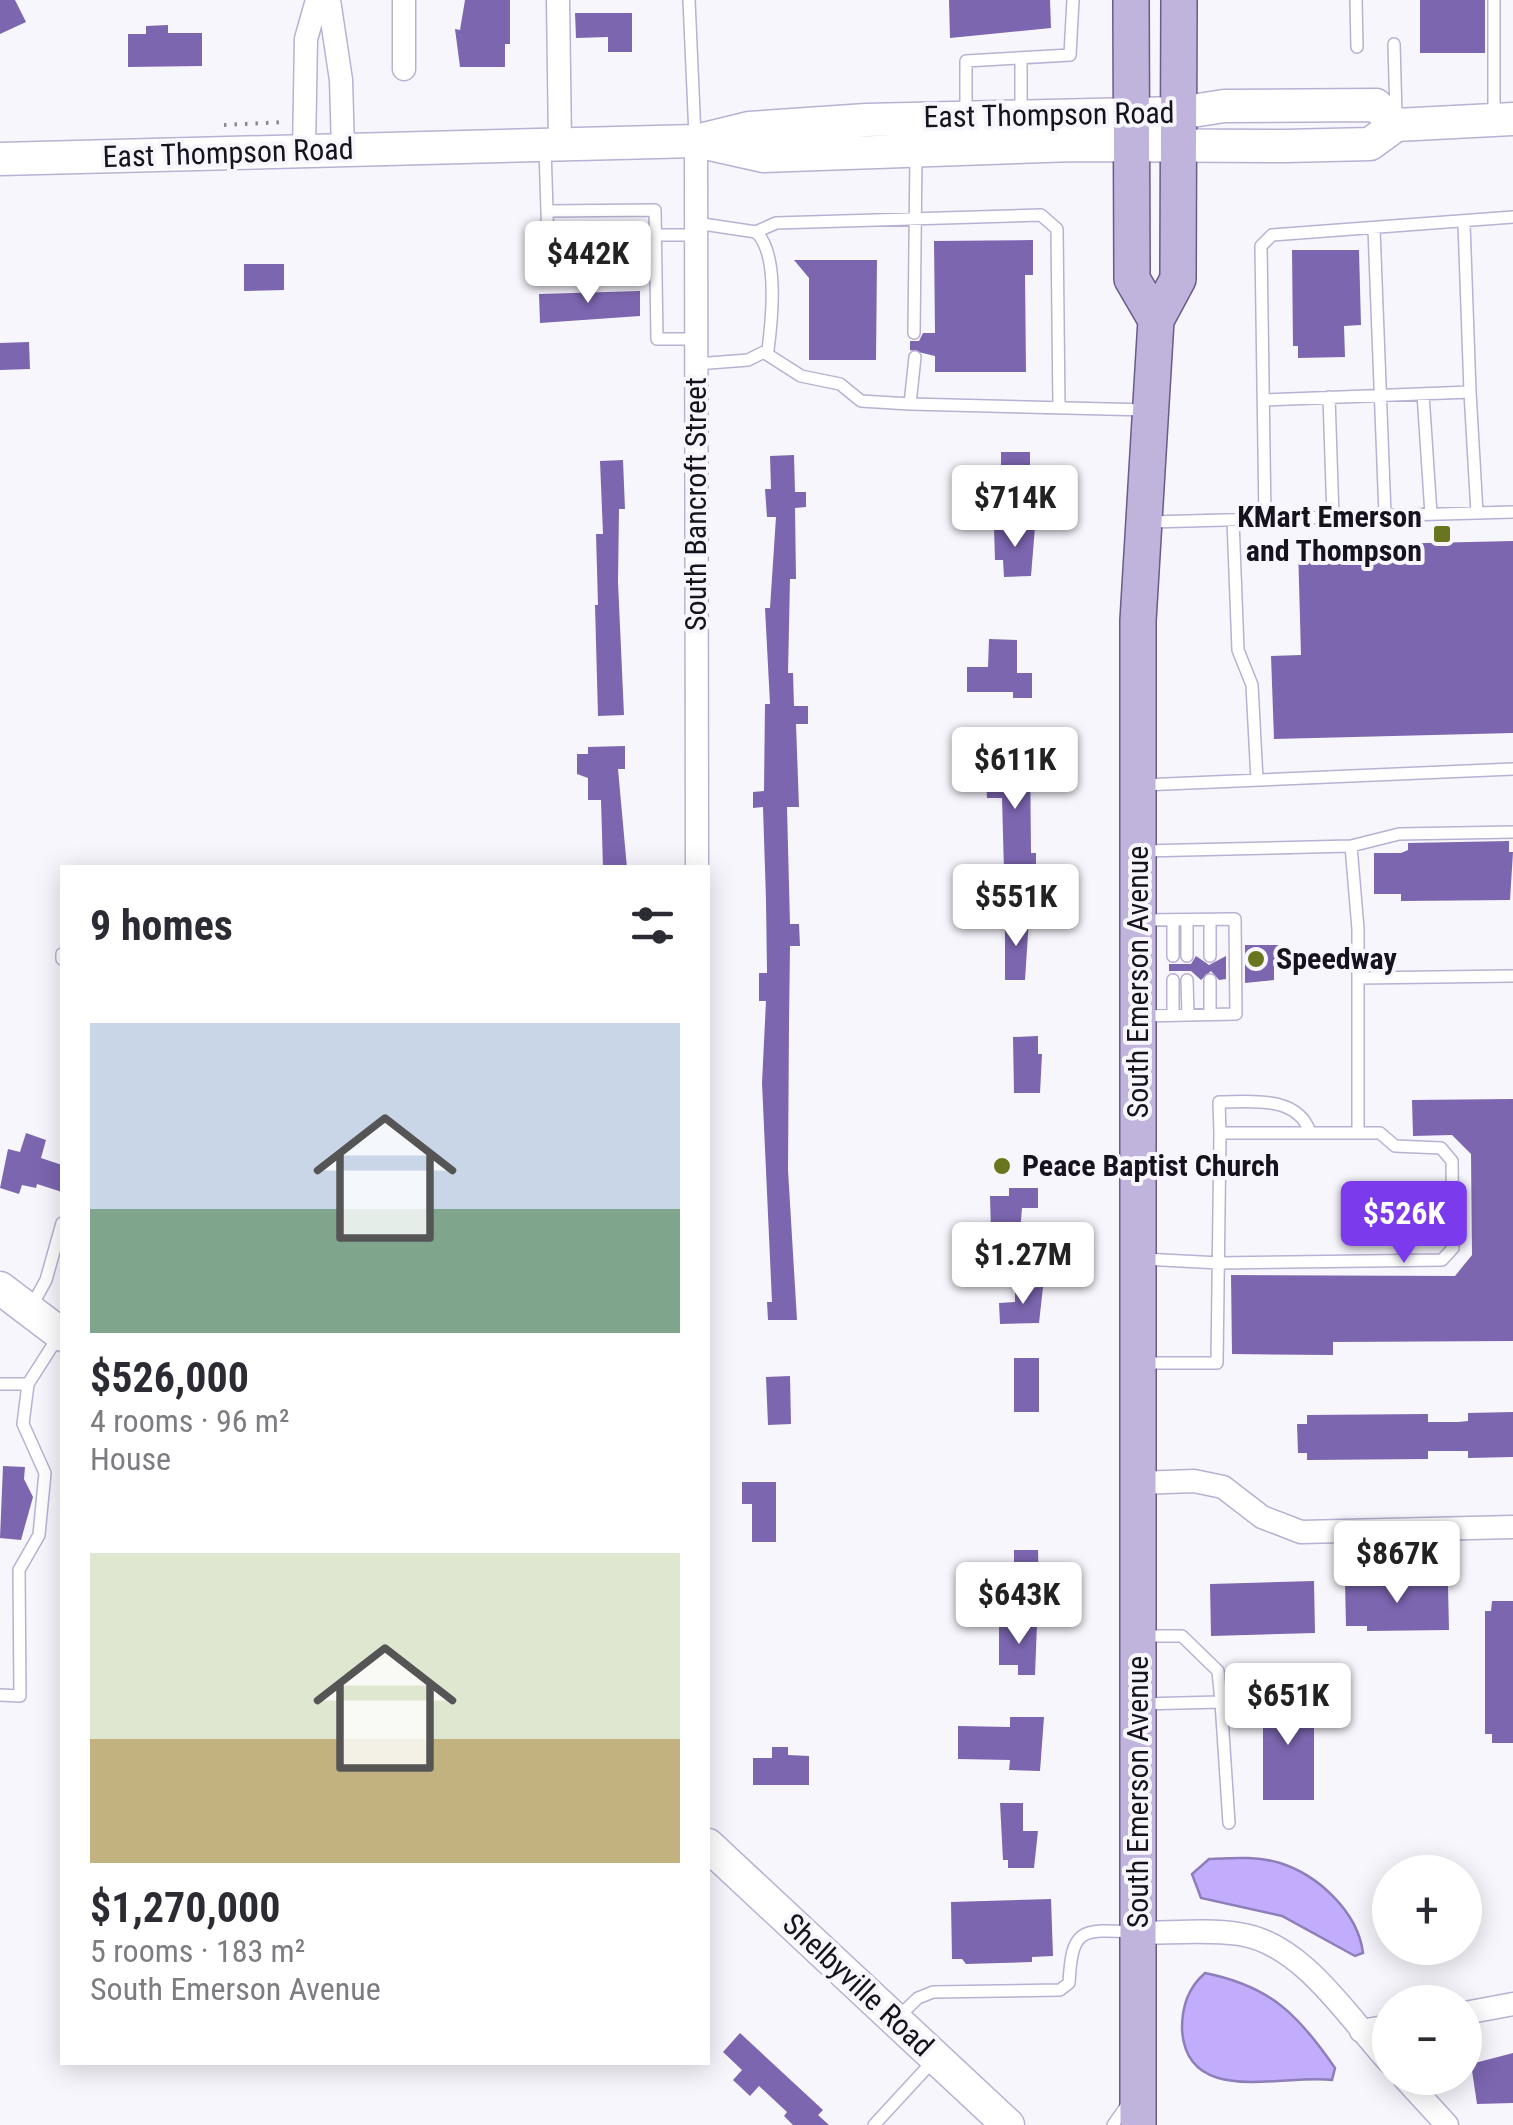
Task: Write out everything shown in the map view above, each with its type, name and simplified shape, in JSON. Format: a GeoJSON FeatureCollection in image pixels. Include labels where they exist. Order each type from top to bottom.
{"type":"FeatureCollection","features":[{"type":"Feature","properties":{"kind":"main road"},"geometry":{"type":"LineString","coordinates":[[1131,0],[1132,279],[1156,320]]}},
{"type":"Feature","properties":{"kind":"main road","name":"South Emerson Avenue"},"geometry":{"type":"LineString","coordinates":[[1138,2125],[1138,621],[1156,320],[1178,279],[1178,0]]}},
{"type":"Feature","properties":{"kind":"main road","name":"East Thompson Road"},"geometry":{"type":"LineString","coordinates":[[0,159],[696,141],[748,128],[1021,116],[1132,129],[1370,144],[1396,125],[1504,119]]}},
{"type":"Feature","properties":{"kind":"main road","name":"East Thompson Road"},"geometry":{"type":"LineString","coordinates":[[696,141],[762,156],[916,150],[1132,129]]}},
{"type":"Feature","properties":{"kind":"main road"},"geometry":{"type":"LineString","coordinates":[[0,1288],[60,1333]]}},
{"type":"Feature","properties":{"kind":"main road","name":"Shelbyville Road"},"geometry":{"type":"LineString","coordinates":[[710,1847],[1008,2125]]}},
{"type":"Feature","properties":{"kind":"street"},"geometry":{"type":"LineString","coordinates":[[304,150],[306,39],[317,0]]}},
{"type":"Feature","properties":{"kind":"street"},"geometry":{"type":"LineString","coordinates":[[329,0],[341,80],[343,149]]}},
{"type":"Feature","properties":{"kind":"street"},"geometry":{"type":"LineString","coordinates":[[404,0],[404,69]]}},
{"type":"Feature","properties":{"kind":"street"},"geometry":{"type":"LineString","coordinates":[[552,145],[558,0]]}},
{"type":"Feature","properties":{"kind":"street","name":"South Bancroft Street"},"geometry":{"type":"LineString","coordinates":[[696,141],[697,865]]}},
{"type":"Feature","properties":{"kind":"street"},"geometry":{"type":"LineString","coordinates":[[1138,1483],[1200,1481],[1223,1487],[1262,1517],[1300,1532],[1513,1528]]}},
{"type":"Feature","properties":{"kind":"street"},"geometry":{"type":"LineString","coordinates":[[1138,1933],[1238,1934],[1275,1946],[1306,1970],[1372,2043]]}},
{"type":"Feature","properties":{"kind":"street"},"geometry":{"type":"LineString","coordinates":[[1482,2009],[1513,2004]]}},
{"type":"Feature","properties":{"kind":"street"},"geometry":{"type":"LineString","coordinates":[[1361,2031],[1372,2029]]}},
{"type":"Feature","properties":{"kind":"street"},"geometry":{"type":"LineString","coordinates":[[1420,2095],[1448,2125]]}},
{"type":"Feature","properties":{"kind":"lane"},"geometry":{"type":"LineString","coordinates":[[688,0],[696,141]]}},
{"type":"Feature","properties":{"kind":"lane"},"geometry":{"type":"LineString","coordinates":[[966,117],[966,61],[1070,55],[1073,0]]}},
{"type":"Feature","properties":{"kind":"lane"},"geometry":{"type":"LineString","coordinates":[[1356,0],[1357,48]]}},
{"type":"Feature","properties":{"kind":"lane"},"geometry":{"type":"LineString","coordinates":[[1494,0],[1504,119]]}},
{"type":"Feature","properties":{"kind":"lane"},"geometry":{"type":"LineString","coordinates":[[1394,44],[1396,125]]}},
{"type":"Feature","properties":{"kind":"lane"},"geometry":{"type":"LineString","coordinates":[[1020,59],[1021,116]]}},
{"type":"Feature","properties":{"kind":"lane"},"geometry":{"type":"LineString","coordinates":[[552,145],[548,256],[656,255]]}},
{"type":"Feature","properties":{"kind":"lane"},"geometry":{"type":"LineString","coordinates":[[914,333],[916,150]]}},
{"type":"Feature","properties":{"kind":"lane"},"geometry":{"type":"LineString","coordinates":[[547,211],[594,215],[655,210],[657,339],[696,339]]}},
{"type":"Feature","properties":{"kind":"lane"},"geometry":{"type":"LineString","coordinates":[[756,232],[776,223],[914,216],[1040,214],[1050,219],[1057,229],[1059,408]]}},
{"type":"Feature","properties":{"kind":"lane"},"geometry":{"type":"LineString","coordinates":[[1265,519],[1261,246],[1272,235],[1464,224],[1513,217]]}},
{"type":"Feature","properties":{"kind":"lane"},"geometry":{"type":"LineString","coordinates":[[1464,224],[1477,513]]}},
{"type":"Feature","properties":{"kind":"lane"},"geometry":{"type":"LineString","coordinates":[[655,235],[741,226],[756,232],[767,251],[769,276],[765,353]]}},
{"type":"Feature","properties":{"kind":"lane"},"geometry":{"type":"LineString","coordinates":[[1374,229],[1384,515]]}},
{"type":"Feature","properties":{"kind":"lane"},"geometry":{"type":"LineString","coordinates":[[594,240],[595,256]]}},
{"type":"Feature","properties":{"kind":"lane"},"geometry":{"type":"LineString","coordinates":[[618,240],[618,256]]}},
{"type":"Feature","properties":{"kind":"lane"},"geometry":{"type":"LineString","coordinates":[[571,241],[572,256]]}},
{"type":"Feature","properties":{"kind":"lane"},"geometry":{"type":"LineString","coordinates":[[696,364],[748,360],[765,353]]}},
{"type":"Feature","properties":{"kind":"lane"},"geometry":{"type":"LineString","coordinates":[[765,353],[801,376],[840,384],[861,401],[1152,410]]}},
{"type":"Feature","properties":{"kind":"lane"},"geometry":{"type":"LineString","coordinates":[[910,404],[915,357]]}},
{"type":"Feature","properties":{"kind":"lane"},"geometry":{"type":"LineString","coordinates":[[1264,400],[1470,392]]}},
{"type":"Feature","properties":{"kind":"lane"},"geometry":{"type":"LineString","coordinates":[[1423,394],[1432,514]]}},
{"type":"Feature","properties":{"kind":"lane"},"geometry":{"type":"LineString","coordinates":[[1329,397],[1333,517]]}},
{"type":"Feature","properties":{"kind":"lane"},"geometry":{"type":"LineString","coordinates":[[1146,522],[1513,512]]}},
{"type":"Feature","properties":{"kind":"lane"},"geometry":{"type":"LineString","coordinates":[[1233,520],[1238,650],[1252,686],[1257,780]]}},
{"type":"Feature","properties":{"kind":"lane"},"geometry":{"type":"LineString","coordinates":[[1138,785],[1513,769]]}},
{"type":"Feature","properties":{"kind":"lane"},"geometry":{"type":"LineString","coordinates":[[1138,851],[1351,846],[1400,834],[1513,832]]}},
{"type":"Feature","properties":{"kind":"lane"},"geometry":{"type":"LineString","coordinates":[[1351,846],[1358,978],[1358,1133]]}},
{"type":"Feature","properties":{"kind":"lane"},"geometry":{"type":"LineString","coordinates":[[1138,920],[1235,919],[1236,1014],[1138,1016]]}},
{"type":"Feature","properties":{"kind":"lane"},"geometry":{"type":"LineString","coordinates":[[1173,920],[1180,956],[1187,920]]}},
{"type":"Feature","properties":{"kind":"lane"},"geometry":{"type":"LineString","coordinates":[[1210,920],[1210,956]]}},
{"type":"Feature","properties":{"kind":"lane"},"geometry":{"type":"LineString","coordinates":[[1358,978],[1513,976]]}},
{"type":"Feature","properties":{"kind":"lane"},"geometry":{"type":"LineString","coordinates":[[1173,980],[1173,1016]]}},
{"type":"Feature","properties":{"kind":"lane"},"geometry":{"type":"LineString","coordinates":[[1188,980],[1188,1015]]}},
{"type":"Feature","properties":{"kind":"lane"},"geometry":{"type":"LineString","coordinates":[[1210,980],[1210,1014]]}},
{"type":"Feature","properties":{"kind":"lane"},"geometry":{"type":"LineString","coordinates":[[1138,1363],[1217,1363],[1219,1102],[1284,1106],[1298,1113],[1310,1132]]}},
{"type":"Feature","properties":{"kind":"lane"},"geometry":{"type":"LineString","coordinates":[[1138,1258],[1219,1263],[1434,1263],[1448,1256],[1453,1248],[1449,1154],[1430,1146],[1395,1146],[1380,1133],[1220,1133]]}},
{"type":"Feature","properties":{"kind":"lane"},"geometry":{"type":"LineString","coordinates":[[30,1309],[46,1280],[60,1230]]}},
{"type":"Feature","properties":{"kind":"lane"},"geometry":{"type":"LineString","coordinates":[[0,1695],[20,1696],[19,1570],[39,1535],[45,1474],[22,1424],[28,1384],[60,1336]]}},
{"type":"Feature","properties":{"kind":"lane"},"geometry":{"type":"LineString","coordinates":[[0,1384],[28,1384]]}},
{"type":"Feature","properties":{"kind":"lane"},"geometry":{"type":"LineString","coordinates":[[1138,1636],[1182,1636],[1218,1672],[1229,1823]]}},
{"type":"Feature","properties":{"kind":"lane"},"geometry":{"type":"LineString","coordinates":[[1138,1704],[1221,1702]]}},
{"type":"Feature","properties":{"kind":"lane"},"geometry":{"type":"LineString","coordinates":[[896,2020],[918,1998],[933,1992],[1060,1990],[1069,1984],[1071,1948],[1078,1936],[1092,1930],[1138,1933]]}},
{"type":"Feature","properties":{"kind":"lane"},"geometry":{"type":"LineString","coordinates":[[874,2125],[936,2058]]}},
{"type":"Feature","properties":{"kind":"lane"},"geometry":{"type":"LineString","coordinates":[[1113,2125],[1138,2090]]}},
{"type":"Feature","properties":{"kind":"shaded area"},"geometry":{"type":"Polygon","coordinates":[[[1209,1859],[1272,1861],[1308,1876],[1345,1910],[1360,1938],[1363,1953],[1355,1956],[1282,1916],[1201,1898],[1192,1874],[1209,1859]]]}},
{"type":"Feature","properties":{"kind":"shaded area"},"geometry":{"type":"Polygon","coordinates":[[[1205,1973],[1248,1986],[1280,2005],[1308,2032],[1335,2068],[1332,2080],[1239,2082],[1200,2069],[1188,2053],[1182,2021],[1190,1991],[1205,1973]]]}},
{"type":"Feature","properties":{"kind":"building"},"geometry":{"type":"Polygon","coordinates":[[[0,0],[15,0],[26,22],[0,34],[0,0]]]}},
{"type":"Feature","properties":{"kind":"building"},"geometry":{"type":"Polygon","coordinates":[[[465,0],[510,0],[510,44],[505,44],[505,67],[460,67],[455,29],[460,30],[465,0]]]}},
{"type":"Feature","properties":{"kind":"building"},"geometry":{"type":"Polygon","coordinates":[[[949,0],[1050,0],[1051,28],[950,38],[949,0]]]}},
{"type":"Feature","properties":{"kind":"building"},"geometry":{"type":"Polygon","coordinates":[[[1420,0],[1485,0],[1485,53],[1420,53],[1420,0]]]}},
{"type":"Feature","properties":{"kind":"building"},"geometry":{"type":"Polygon","coordinates":[[[575,13],[632,13],[632,52],[608,52],[608,37],[576,38],[575,13]]]}},
{"type":"Feature","properties":{"kind":"building"},"geometry":{"type":"Polygon","coordinates":[[[168,25],[168,33],[202,33],[202,66],[128,67],[128,34],[146,34],[146,26],[168,25]]]}},
{"type":"Feature","properties":{"kind":"building"},"geometry":{"type":"Polygon","coordinates":[[[1033,240],[1033,275],[1025,275],[1026,372],[935,372],[935,356],[910,350],[910,341],[919,341],[923,333],[935,333],[934,241],[1033,240]]]}},
{"type":"Feature","properties":{"kind":"building"},"geometry":{"type":"Polygon","coordinates":[[[1292,250],[1359,250],[1361,325],[1344,326],[1345,357],[1298,358],[1298,346],[1293,346],[1292,250]]]}},
{"type":"Feature","properties":{"kind":"building"},"geometry":{"type":"Polygon","coordinates":[[[794,260],[877,260],[876,360],[809,360],[809,278],[794,260]]]}},
{"type":"Feature","properties":{"kind":"building"},"geometry":{"type":"Polygon","coordinates":[[[244,264],[284,264],[284,290],[244,291],[244,264]]]}},
{"type":"Feature","properties":{"kind":"building"},"geometry":{"type":"Polygon","coordinates":[[[640,291],[640,316],[540,323],[539,294],[640,291]]]}},
{"type":"Feature","properties":{"kind":"building"},"geometry":{"type":"Polygon","coordinates":[[[29,342],[30,369],[0,370],[0,343],[29,342]]]}},
{"type":"Feature","properties":{"kind":"building"},"geometry":{"type":"Polygon","coordinates":[[[1001,452],[1030,452],[1030,486],[1001,486],[1001,452]]]}},
{"type":"Feature","properties":{"kind":"building"},"geometry":{"type":"Polygon","coordinates":[[[794,455],[795,492],[806,492],[806,507],[795,508],[796,579],[790,579],[788,673],[793,673],[794,706],[808,706],[808,724],[796,724],[799,807],[787,807],[790,924],[799,924],[800,946],[790,946],[789,1023],[788,1170],[797,1320],[768,1320],[767,1302],[772,1302],[762,1083],[766,1001],[759,1001],[759,973],[767,973],[766,900],[763,807],[753,808],[753,792],[764,791],[765,704],[770,704],[765,608],[770,608],[776,517],[767,517],[765,489],[771,489],[770,456],[794,455]]]}},
{"type":"Feature","properties":{"kind":"building"},"geometry":{"type":"Polygon","coordinates":[[[623,460],[625,509],[619,509],[618,582],[624,715],[598,716],[595,605],[596,534],[603,534],[600,461],[623,460]]]}},
{"type":"Feature","properties":{"kind":"building"},"geometry":{"type":"Polygon","coordinates":[[[1035,527],[1031,576],[1004,577],[1003,560],[995,560],[994,528],[1035,527]]]}},
{"type":"Feature","properties":{"kind":"building"},"geometry":{"type":"Polygon","coordinates":[[[1513,541],[1513,733],[1274,739],[1271,656],[1301,655],[1298,546],[1513,541]]]}},
{"type":"Feature","properties":{"kind":"building"},"geometry":{"type":"Polygon","coordinates":[[[989,639],[1017,640],[1017,673],[1032,673],[1032,698],[1013,698],[1013,692],[967,692],[967,667],[988,667],[989,639]]]}},
{"type":"Feature","properties":{"kind":"building"},"geometry":{"type":"Polygon","coordinates":[[[625,746],[625,769],[618,769],[627,865],[603,865],[601,800],[588,800],[588,778],[577,774],[577,754],[588,754],[588,747],[625,746]]]}},
{"type":"Feature","properties":{"kind":"building"},"geometry":{"type":"Polygon","coordinates":[[[1003,753],[1030,753],[1031,853],[1036,853],[1036,871],[1004,871],[1002,798],[987,798],[986,781],[1003,781],[1003,753]]]}},
{"type":"Feature","properties":{"kind":"building"},"geometry":{"type":"Polygon","coordinates":[[[1509,841],[1509,852],[1513,852],[1510,900],[1401,901],[1401,894],[1374,894],[1374,853],[1401,853],[1408,850],[1408,843],[1509,841]]]}},
{"type":"Feature","properties":{"kind":"building"},"geometry":{"type":"Polygon","coordinates":[[[1005,919],[1029,919],[1025,980],[1005,980],[1005,919]]]}},
{"type":"Feature","properties":{"kind":"building"},"geometry":{"type":"Polygon","coordinates":[[[1245,945],[1282,945],[1281,965],[1274,965],[1274,980],[1245,983],[1245,945]]]}},
{"type":"Feature","properties":{"kind":"building"},"geometry":{"type":"Polygon","coordinates":[[[1196,956],[1209,965],[1226,956],[1226,979],[1219,980],[1211,971],[1201,980],[1191,971],[1169,971],[1169,964],[1191,964],[1196,956]]]}},
{"type":"Feature","properties":{"kind":"building"},"geometry":{"type":"Polygon","coordinates":[[[1038,1036],[1038,1054],[1042,1054],[1040,1093],[1014,1093],[1013,1037],[1038,1036]]]}},
{"type":"Feature","properties":{"kind":"building"},"geometry":{"type":"Polygon","coordinates":[[[1513,1099],[1513,1341],[1333,1342],[1333,1355],[1232,1354],[1231,1275],[1455,1276],[1472,1255],[1471,1154],[1452,1135],[1413,1136],[1412,1100],[1513,1099]]]}},
{"type":"Feature","properties":{"kind":"building"},"geometry":{"type":"Polygon","coordinates":[[[26,1133],[46,1140],[41,1158],[60,1164],[60,1191],[37,1184],[36,1188],[22,1185],[19,1194],[0,1188],[8,1149],[20,1152],[26,1133]]]}},
{"type":"Feature","properties":{"kind":"building"},"geometry":{"type":"Polygon","coordinates":[[[1009,1188],[1038,1188],[1038,1208],[1022,1208],[1020,1233],[991,1233],[990,1196],[1009,1196],[1009,1188]]]}},
{"type":"Feature","properties":{"kind":"building"},"geometry":{"type":"Polygon","coordinates":[[[1043,1287],[1039,1323],[1000,1324],[999,1303],[1015,1302],[1015,1288],[1043,1287]]]}},
{"type":"Feature","properties":{"kind":"building"},"geometry":{"type":"Polygon","coordinates":[[[1014,1358],[1039,1358],[1039,1412],[1014,1412],[1014,1358]]]}},
{"type":"Feature","properties":{"kind":"building"},"geometry":{"type":"Polygon","coordinates":[[[790,1376],[791,1424],[768,1425],[766,1377],[790,1376]]]}},
{"type":"Feature","properties":{"kind":"building"},"geometry":{"type":"Polygon","coordinates":[[[1513,1412],[1513,1457],[1468,1458],[1468,1451],[1428,1451],[1428,1459],[1307,1460],[1307,1453],[1298,1453],[1297,1424],[1307,1424],[1307,1415],[1428,1414],[1428,1422],[1458,1422],[1468,1421],[1468,1413],[1513,1412]]]}},
{"type":"Feature","properties":{"kind":"building"},"geometry":{"type":"Polygon","coordinates":[[[3,1466],[25,1467],[24,1479],[33,1497],[21,1540],[0,1538],[3,1466]]]}},
{"type":"Feature","properties":{"kind":"building"},"geometry":{"type":"Polygon","coordinates":[[[742,1482],[776,1482],[776,1542],[752,1542],[752,1504],[742,1504],[742,1482]]]}},
{"type":"Feature","properties":{"kind":"building"},"geometry":{"type":"Polygon","coordinates":[[[1014,1550],[1038,1550],[1039,1588],[1014,1588],[1014,1550]]]}},
{"type":"Feature","properties":{"kind":"building"},"geometry":{"type":"Polygon","coordinates":[[[1314,1581],[1315,1633],[1211,1636],[1210,1584],[1314,1581]]]}},
{"type":"Feature","properties":{"kind":"building"},"geometry":{"type":"Polygon","coordinates":[[[1427,1581],[1427,1586],[1448,1586],[1449,1630],[1367,1631],[1367,1626],[1346,1626],[1345,1582],[1427,1581]]]}},
{"type":"Feature","properties":{"kind":"building"},"geometry":{"type":"Polygon","coordinates":[[[1492,1601],[1513,1601],[1513,1743],[1492,1743],[1492,1734],[1485,1734],[1485,1611],[1491,1611],[1492,1601]]]}},
{"type":"Feature","properties":{"kind":"building"},"geometry":{"type":"Polygon","coordinates":[[[999,1624],[1037,1624],[1035,1675],[1018,1675],[1018,1665],[999,1665],[999,1624]]]}},
{"type":"Feature","properties":{"kind":"building"},"geometry":{"type":"Polygon","coordinates":[[[1263,1696],[1314,1696],[1314,1800],[1263,1800],[1263,1696]]]}},
{"type":"Feature","properties":{"kind":"building"},"geometry":{"type":"Polygon","coordinates":[[[1010,1717],[1044,1717],[1040,1771],[1009,1770],[1010,1760],[958,1759],[958,1726],[1010,1727],[1010,1717]]]}},
{"type":"Feature","properties":{"kind":"building"},"geometry":{"type":"Polygon","coordinates":[[[772,1747],[788,1747],[788,1755],[809,1756],[809,1785],[753,1785],[753,1758],[772,1758],[772,1747]]]}},
{"type":"Feature","properties":{"kind":"building"},"geometry":{"type":"Polygon","coordinates":[[[1000,1803],[1023,1803],[1023,1831],[1038,1831],[1034,1868],[1008,1868],[1008,1860],[1003,1860],[1000,1803]]]}},
{"type":"Feature","properties":{"kind":"building"},"geometry":{"type":"Polygon","coordinates":[[[1051,1899],[1053,1956],[1032,1957],[1032,1962],[966,1964],[962,1959],[952,1959],[951,1902],[1051,1899]]]}},
{"type":"Feature","properties":{"kind":"building"},"geometry":{"type":"Polygon","coordinates":[[[740,2033],[823,2110],[818,2115],[829,2125],[793,2125],[784,2116],[787,2112],[759,2086],[750,2096],[733,2080],[742,2070],[723,2052],[740,2033]]]}},
{"type":"Feature","properties":{"kind":"building"},"geometry":{"type":"Polygon","coordinates":[[[1513,2053],[1513,2103],[1477,2104],[1476,2095],[1482,2095],[1482,2061],[1513,2053]]]}},
{"type":"Feature","properties":{"kind":"place","name":"KMart Emerson and Thompson"},"geometry":{"type":"Point","coordinates":[1442,534]}},
{"type":"Feature","properties":{"kind":"place","name":"Speedway"},"geometry":{"type":"Point","coordinates":[1256,959]}},
{"type":"Feature","properties":{"kind":"place","name":"Peace Baptist Church"},"geometry":{"type":"Point","coordinates":[1002,1166]}}]}
